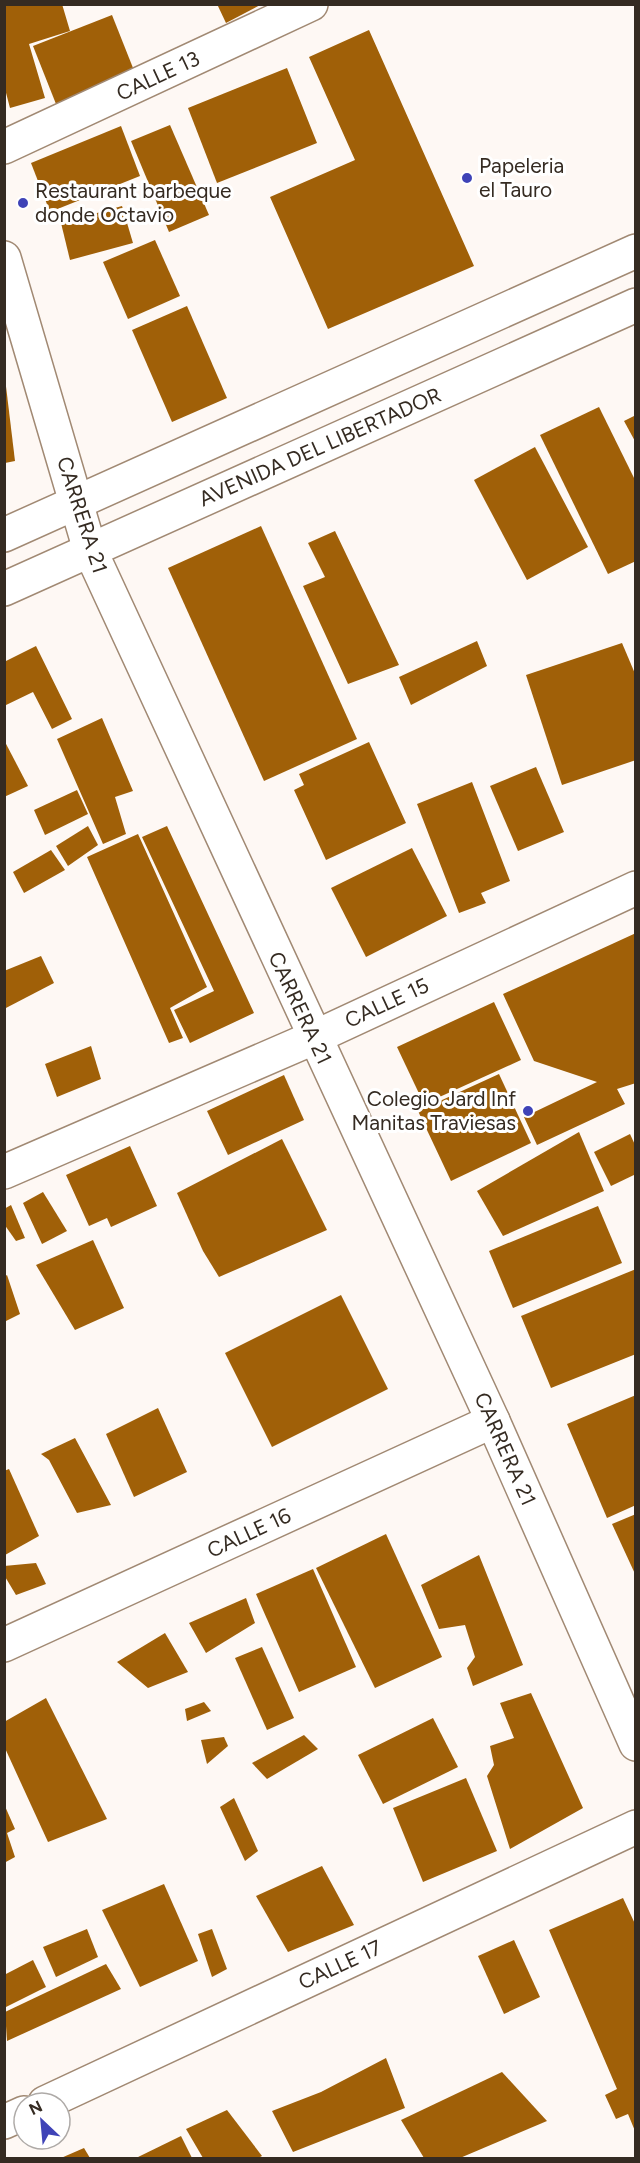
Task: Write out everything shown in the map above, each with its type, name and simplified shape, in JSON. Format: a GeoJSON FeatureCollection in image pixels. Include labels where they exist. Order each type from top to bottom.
{"type":"FeatureCollection","features":[{"type":"Feature","properties":{"kind":"street","name":"CALLE 13"},"geometry":{"type":"LineString","coordinates":[[4,147],[311,4]]}},
{"type":"Feature","properties":{"kind":"street"},"geometry":{"type":"LineString","coordinates":[[4,535],[636,251]]}},
{"type":"Feature","properties":{"kind":"street","name":"CARRERA 21"},"geometry":{"type":"LineString","coordinates":[[4,258],[90,550],[313,1038],[493,1421],[636,1744]]}},
{"type":"Feature","properties":{"kind":"street","name":"AVENIDA DEL LIBERTADOR"},"geometry":{"type":"LineString","coordinates":[[4,589],[636,305]]}},
{"type":"Feature","properties":{"kind":"street","name":"CALLE 15"},"geometry":{"type":"LineString","coordinates":[[4,1172],[313,1038],[636,888]]}},
{"type":"Feature","properties":{"kind":"street","name":"CALLE 16"},"geometry":{"type":"LineString","coordinates":[[4,1645],[493,1421]]}},
{"type":"Feature","properties":{"kind":"street","name":"CALLE 17"},"geometry":{"type":"LineString","coordinates":[[71,2091],[636,1827]]}},
{"type":"Feature","properties":{"kind":"building"},"geometry":{"type":"Polygon","coordinates":[[[5,4],[62,4],[70,31],[29,44],[45,98],[10,108],[5,89],[5,4]]]}},
{"type":"Feature","properties":{"kind":"building"},"geometry":{"type":"Polygon","coordinates":[[[217,4],[262,4],[226,23],[217,4]]]}},
{"type":"Feature","properties":{"kind":"building"},"geometry":{"type":"Polygon","coordinates":[[[112,15],[135,73],[56,104],[33,46],[112,15]]]}},
{"type":"Feature","properties":{"kind":"building"},"geometry":{"type":"Polygon","coordinates":[[[369,30],[474,266],[328,329],[270,197],[355,160],[309,57],[369,30]]]}},
{"type":"Feature","properties":{"kind":"building"},"geometry":{"type":"Polygon","coordinates":[[[287,68],[317,143],[217,183],[188,108],[287,68]]]}},
{"type":"Feature","properties":{"kind":"building"},"geometry":{"type":"Polygon","coordinates":[[[170,125],[209,215],[169,232],[131,141],[170,125]]]}},
{"type":"Feature","properties":{"kind":"building"},"geometry":{"type":"Polygon","coordinates":[[[121,126],[140,176],[50,212],[31,163],[121,126]]]}},
{"type":"Feature","properties":{"kind":"building"},"geometry":{"type":"Polygon","coordinates":[[[122,206],[133,243],[70,260],[61,223],[122,206]]]}},
{"type":"Feature","properties":{"kind":"building"},"geometry":{"type":"Polygon","coordinates":[[[155,240],[180,296],[128,319],[103,262],[155,240]]]}},
{"type":"Feature","properties":{"kind":"building"},"geometry":{"type":"Polygon","coordinates":[[[187,306],[227,398],[172,422],[132,330],[187,306]]]}},
{"type":"Feature","properties":{"kind":"building"},"geometry":{"type":"Polygon","coordinates":[[[5,378],[15,461],[5,463],[5,378]]]}},
{"type":"Feature","properties":{"kind":"building"},"geometry":{"type":"Polygon","coordinates":[[[599,407],[636,482],[636,561],[608,574],[540,435],[599,407]]]}},
{"type":"Feature","properties":{"kind":"building"},"geometry":{"type":"Polygon","coordinates":[[[636,415],[636,443],[624,421],[636,415]]]}},
{"type":"Feature","properties":{"kind":"building"},"geometry":{"type":"Polygon","coordinates":[[[535,447],[588,547],[527,580],[474,480],[535,447]]]}},
{"type":"Feature","properties":{"kind":"building"},"geometry":{"type":"Polygon","coordinates":[[[261,526],[357,739],[264,781],[168,568],[261,526]]]}},
{"type":"Feature","properties":{"kind":"building"},"geometry":{"type":"Polygon","coordinates":[[[335,531],[399,665],[348,684],[303,586],[325,577],[308,543],[335,531]]]}},
{"type":"Feature","properties":{"kind":"building"},"geometry":{"type":"Polygon","coordinates":[[[477,641],[487,666],[411,705],[399,677],[477,641]]]}},
{"type":"Feature","properties":{"kind":"building"},"geometry":{"type":"Polygon","coordinates":[[[622,643],[636,676],[636,760],[562,785],[526,675],[622,643]]]}},
{"type":"Feature","properties":{"kind":"building"},"geometry":{"type":"Polygon","coordinates":[[[36,646],[72,719],[52,729],[33,692],[4,706],[4,662],[36,646]]]}},
{"type":"Feature","properties":{"kind":"building"},"geometry":{"type":"Polygon","coordinates":[[[102,718],[133,791],[115,797],[126,834],[103,844],[57,739],[102,718]]]}},
{"type":"Feature","properties":{"kind":"building"},"geometry":{"type":"Polygon","coordinates":[[[4,740],[28,786],[4,797],[4,740]]]}},
{"type":"Feature","properties":{"kind":"building"},"geometry":{"type":"Polygon","coordinates":[[[369,742],[406,823],[326,860],[294,790],[304,785],[299,774],[369,742]]]}},
{"type":"Feature","properties":{"kind":"building"},"geometry":{"type":"Polygon","coordinates":[[[536,767],[564,832],[518,851],[490,786],[536,767]]]}},
{"type":"Feature","properties":{"kind":"building"},"geometry":{"type":"Polygon","coordinates":[[[472,782],[510,881],[481,893],[486,903],[459,913],[417,804],[472,782]]]}},
{"type":"Feature","properties":{"kind":"building"},"geometry":{"type":"Polygon","coordinates":[[[77,790],[88,814],[45,835],[34,810],[77,790]]]}},
{"type":"Feature","properties":{"kind":"building"},"geometry":{"type":"Polygon","coordinates":[[[88,826],[98,845],[68,866],[56,846],[88,826]]]}},
{"type":"Feature","properties":{"kind":"building"},"geometry":{"type":"Polygon","coordinates":[[[167,826],[254,1013],[190,1043],[174,1010],[214,991],[142,837],[167,826]]]}},
{"type":"Feature","properties":{"kind":"building"},"geometry":{"type":"Polygon","coordinates":[[[138,834],[207,987],[170,1008],[183,1038],[169,1043],[87,857],[138,834]]]}},
{"type":"Feature","properties":{"kind":"building"},"geometry":{"type":"Polygon","coordinates":[[[412,848],[447,916],[366,957],[331,888],[412,848]]]}},
{"type":"Feature","properties":{"kind":"building"},"geometry":{"type":"Polygon","coordinates":[[[51,850],[65,870],[24,893],[13,872],[51,850]]]}},
{"type":"Feature","properties":{"kind":"building"},"geometry":{"type":"Polygon","coordinates":[[[636,933],[636,1083],[617,1089],[625,1104],[537,1145],[524,1117],[597,1082],[534,1061],[503,994],[636,933]]]}},
{"type":"Feature","properties":{"kind":"building"},"geometry":{"type":"Polygon","coordinates":[[[41,956],[54,983],[4,1009],[4,971],[41,956]]]}},
{"type":"Feature","properties":{"kind":"building"},"geometry":{"type":"Polygon","coordinates":[[[494,1002],[521,1060],[424,1104],[397,1047],[494,1002]]]}},
{"type":"Feature","properties":{"kind":"building"},"geometry":{"type":"Polygon","coordinates":[[[91,1046],[101,1079],[57,1097],[45,1064],[91,1046]]]}},
{"type":"Feature","properties":{"kind":"building"},"geometry":{"type":"Polygon","coordinates":[[[499,1074],[531,1143],[451,1181],[418,1111],[499,1074]]]}},
{"type":"Feature","properties":{"kind":"building"},"geometry":{"type":"Polygon","coordinates":[[[284,1075],[304,1120],[228,1155],[207,1111],[284,1075]]]}},
{"type":"Feature","properties":{"kind":"building"},"geometry":{"type":"Polygon","coordinates":[[[579,1132],[604,1191],[503,1236],[477,1191],[579,1132]]]}},
{"type":"Feature","properties":{"kind":"building"},"geometry":{"type":"Polygon","coordinates":[[[630,1134],[636,1147],[636,1174],[611,1186],[594,1152],[630,1134]]]}},
{"type":"Feature","properties":{"kind":"building"},"geometry":{"type":"Polygon","coordinates":[[[282,1139],[327,1230],[219,1277],[203,1251],[177,1193],[282,1139]]]}},
{"type":"Feature","properties":{"kind":"building"},"geometry":{"type":"Polygon","coordinates":[[[130,1146],[157,1206],[111,1227],[107,1218],[89,1226],[66,1175],[130,1146]]]}},
{"type":"Feature","properties":{"kind":"building"},"geometry":{"type":"Polygon","coordinates":[[[43,1192],[67,1231],[42,1244],[23,1203],[43,1192]]]}},
{"type":"Feature","properties":{"kind":"building"},"geometry":{"type":"Polygon","coordinates":[[[11,1205],[25,1238],[16,1241],[4,1224],[4,1209],[11,1205]]]}},
{"type":"Feature","properties":{"kind":"building"},"geometry":{"type":"Polygon","coordinates":[[[598,1206],[622,1263],[513,1308],[489,1251],[598,1206]]]}},
{"type":"Feature","properties":{"kind":"building"},"geometry":{"type":"Polygon","coordinates":[[[93,1240],[124,1308],[75,1330],[36,1265],[93,1240]]]}},
{"type":"Feature","properties":{"kind":"building"},"geometry":{"type":"Polygon","coordinates":[[[636,1269],[636,1354],[551,1388],[521,1316],[636,1269]]]}},
{"type":"Feature","properties":{"kind":"building"},"geometry":{"type":"Polygon","coordinates":[[[7,1275],[20,1314],[4,1322],[4,1277],[7,1275]]]}},
{"type":"Feature","properties":{"kind":"building"},"geometry":{"type":"Polygon","coordinates":[[[341,1295],[388,1389],[272,1447],[225,1353],[341,1295]]]}},
{"type":"Feature","properties":{"kind":"building"},"geometry":{"type":"Polygon","coordinates":[[[636,1395],[636,1505],[607,1518],[567,1424],[636,1395]]]}},
{"type":"Feature","properties":{"kind":"building"},"geometry":{"type":"Polygon","coordinates":[[[158,1408],[187,1472],[134,1497],[106,1434],[158,1408]]]}},
{"type":"Feature","properties":{"kind":"building"},"geometry":{"type":"Polygon","coordinates":[[[75,1438],[111,1505],[77,1513],[49,1460],[41,1454],[75,1438]]]}},
{"type":"Feature","properties":{"kind":"building"},"geometry":{"type":"Polygon","coordinates":[[[9,1469],[39,1536],[5,1555],[4,1471],[9,1469]]]}},
{"type":"Feature","properties":{"kind":"building"},"geometry":{"type":"Polygon","coordinates":[[[636,1514],[636,1576],[612,1524],[636,1514]]]}},
{"type":"Feature","properties":{"kind":"building"},"geometry":{"type":"Polygon","coordinates":[[[386,1534],[442,1657],[375,1688],[316,1568],[386,1534]]]}},
{"type":"Feature","properties":{"kind":"building"},"geometry":{"type":"Polygon","coordinates":[[[479,1555],[523,1665],[473,1686],[467,1668],[475,1657],[465,1625],[439,1629],[421,1585],[479,1555]]]}},
{"type":"Feature","properties":{"kind":"building"},"geometry":{"type":"Polygon","coordinates":[[[36,1563],[46,1584],[16,1595],[4,1575],[4,1566],[36,1563]]]}},
{"type":"Feature","properties":{"kind":"building"},"geometry":{"type":"Polygon","coordinates":[[[313,1569],[356,1667],[299,1692],[256,1594],[313,1569]]]}},
{"type":"Feature","properties":{"kind":"building"},"geometry":{"type":"Polygon","coordinates":[[[246,1598],[255,1623],[206,1653],[189,1623],[246,1598]]]}},
{"type":"Feature","properties":{"kind":"building"},"geometry":{"type":"Polygon","coordinates":[[[165,1633],[188,1672],[148,1688],[117,1662],[165,1633]]]}},
{"type":"Feature","properties":{"kind":"building"},"geometry":{"type":"Polygon","coordinates":[[[262,1647],[294,1718],[267,1730],[235,1658],[262,1647]]]}},
{"type":"Feature","properties":{"kind":"building"},"geometry":{"type":"Polygon","coordinates":[[[531,1693],[583,1808],[510,1849],[487,1776],[494,1765],[490,1746],[514,1738],[500,1703],[531,1693]]]}},
{"type":"Feature","properties":{"kind":"building"},"geometry":{"type":"Polygon","coordinates":[[[46,1698],[107,1819],[48,1842],[4,1746],[4,1722],[46,1698]]]}},
{"type":"Feature","properties":{"kind":"building"},"geometry":{"type":"Polygon","coordinates":[[[204,1702],[211,1711],[187,1721],[185,1709],[204,1702]]]}},
{"type":"Feature","properties":{"kind":"building"},"geometry":{"type":"Polygon","coordinates":[[[433,1718],[458,1767],[383,1804],[358,1755],[433,1718]]]}},
{"type":"Feature","properties":{"kind":"building"},"geometry":{"type":"Polygon","coordinates":[[[304,1735],[318,1749],[267,1779],[252,1763],[304,1735]]]}},
{"type":"Feature","properties":{"kind":"building"},"geometry":{"type":"Polygon","coordinates":[[[224,1737],[228,1746],[207,1764],[201,1740],[224,1737]]]}},
{"type":"Feature","properties":{"kind":"building"},"geometry":{"type":"Polygon","coordinates":[[[466,1778],[497,1851],[423,1882],[393,1808],[466,1778]]]}},
{"type":"Feature","properties":{"kind":"building"},"geometry":{"type":"Polygon","coordinates":[[[234,1798],[258,1851],[245,1861],[220,1807],[234,1798]]]}},
{"type":"Feature","properties":{"kind":"building"},"geometry":{"type":"Polygon","coordinates":[[[4,1804],[15,1829],[7,1833],[15,1857],[4,1863],[4,1804]]]}},
{"type":"Feature","properties":{"kind":"building"},"geometry":{"type":"Polygon","coordinates":[[[322,1866],[354,1925],[288,1952],[256,1896],[322,1866]]]}},
{"type":"Feature","properties":{"kind":"building"},"geometry":{"type":"Polygon","coordinates":[[[164,1884],[198,1961],[140,1987],[102,1910],[164,1884]]]}},
{"type":"Feature","properties":{"kind":"building"},"geometry":{"type":"Polygon","coordinates":[[[623,1898],[636,1926],[635,2131],[628,2114],[616,2119],[605,2095],[617,2089],[549,1930],[623,1898]]]}},
{"type":"Feature","properties":{"kind":"building"},"geometry":{"type":"Polygon","coordinates":[[[87,1929],[98,1957],[56,1977],[43,1947],[87,1929]]]}},
{"type":"Feature","properties":{"kind":"building"},"geometry":{"type":"Polygon","coordinates":[[[212,1929],[227,1969],[212,1977],[198,1934],[212,1929]]]}},
{"type":"Feature","properties":{"kind":"building"},"geometry":{"type":"Polygon","coordinates":[[[514,1940],[540,1997],[504,2014],[478,1956],[514,1940]]]}},
{"type":"Feature","properties":{"kind":"building"},"geometry":{"type":"Polygon","coordinates":[[[33,1960],[46,1987],[4,2008],[4,1975],[33,1960]]]}},
{"type":"Feature","properties":{"kind":"building"},"geometry":{"type":"Polygon","coordinates":[[[106,1964],[121,1989],[7,2041],[5,2012],[106,1964]]]}},
{"type":"Feature","properties":{"kind":"building"},"geometry":{"type":"Polygon","coordinates":[[[386,2058],[405,2108],[293,2152],[272,2111],[321,2092],[386,2058]]]}},
{"type":"Feature","properties":{"kind":"building"},"geometry":{"type":"Polygon","coordinates":[[[502,2072],[547,2121],[460,2158],[424,2158],[401,2120],[502,2072]]]}},
{"type":"Feature","properties":{"kind":"building"},"geometry":{"type":"Polygon","coordinates":[[[227,2110],[262,2156],[258,2158],[203,2158],[186,2129],[227,2110]]]}},
{"type":"Feature","properties":{"kind":"building"},"geometry":{"type":"Polygon","coordinates":[[[181,2136],[192,2158],[136,2158],[181,2136]]]}},
{"type":"Feature","properties":{"kind":"building"},"geometry":{"type":"Polygon","coordinates":[[[84,2148],[90,2158],[61,2158],[84,2148]]]}},
{"type":"Feature","properties":{"kind":"place","name":"Papeleria el Tauro"},"geometry":{"type":"Point","coordinates":[467,178]}},
{"type":"Feature","properties":{"kind":"place","name":"Restaurant barbeque donde Octavio"},"geometry":{"type":"Point","coordinates":[23,203]}},
{"type":"Feature","properties":{"kind":"place","name":"Colegio Jard Inf Manitas Traviesas"},"geometry":{"type":"Point","coordinates":[528,1111]}}]}
